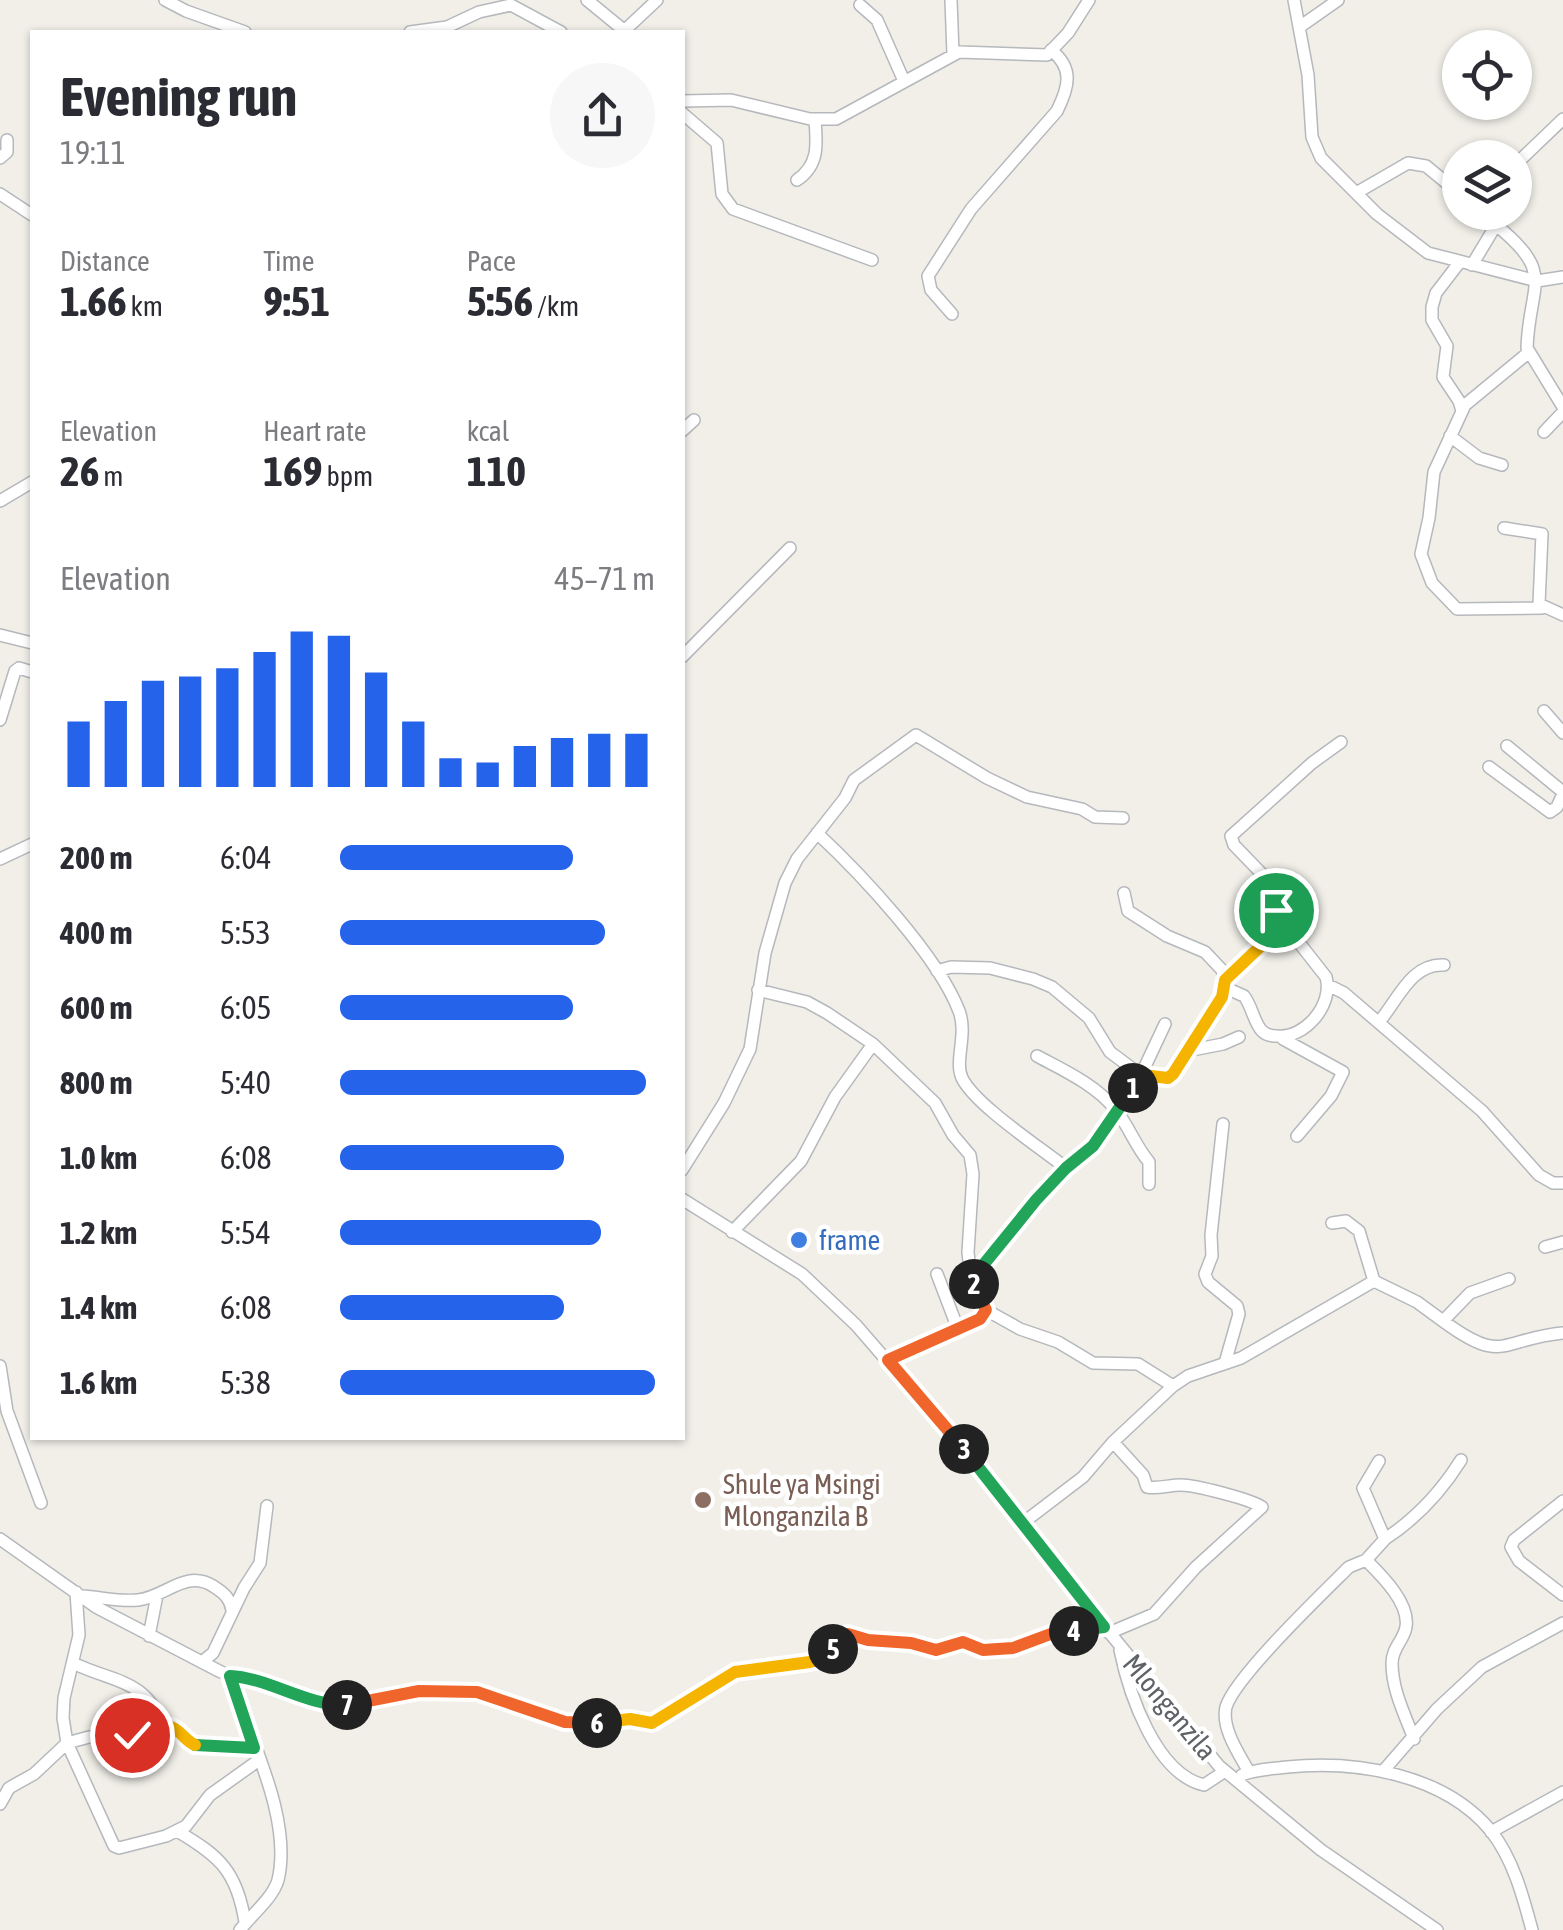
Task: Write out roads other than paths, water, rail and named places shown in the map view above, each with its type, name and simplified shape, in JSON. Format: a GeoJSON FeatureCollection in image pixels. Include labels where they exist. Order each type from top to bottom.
{"type":"FeatureCollection","features":[{"type":"Feature","properties":{"kind":"street"},"geometry":{"type":"LineString","coordinates":[[165,0],[241,30]]}},
{"type":"Feature","properties":{"kind":"street"},"geometry":{"type":"LineString","coordinates":[[587,0],[623,30]]}},
{"type":"Feature","properties":{"kind":"street"},"geometry":{"type":"LineString","coordinates":[[627,30],[657,0]]}},
{"type":"Feature","properties":{"kind":"street"},"geometry":{"type":"LineString","coordinates":[[950,0],[953,54]]}},
{"type":"Feature","properties":{"kind":"street"},"geometry":{"type":"LineString","coordinates":[[685,101],[731,100],[815,120],[845,116],[953,54],[1042,56],[1068,32],[1088,0]]}},
{"type":"Feature","properties":{"kind":"street"},"geometry":{"type":"LineString","coordinates":[[1294,0],[1301,26],[1315,148],[1356,193],[1417,248],[1537,281],[1563,277]]}},
{"type":"Feature","properties":{"kind":"street"},"geometry":{"type":"LineString","coordinates":[[1301,26],[1338,0]]}},
{"type":"Feature","properties":{"kind":"street"},"geometry":{"type":"LineString","coordinates":[[425,30],[447,27],[512,2],[558,30]]}},
{"type":"Feature","properties":{"kind":"street"},"geometry":{"type":"LineString","coordinates":[[860,4],[877,20],[904,81]]}},
{"type":"Feature","properties":{"kind":"street"},"geometry":{"type":"LineString","coordinates":[[952,314],[931,290],[928,276],[970,209],[1058,111],[1067,92],[1069,74],[1051,50]]}},
{"type":"Feature","properties":{"kind":"street"},"geometry":{"type":"LineString","coordinates":[[685,116],[717,143],[726,204],[872,260]]}},
{"type":"Feature","properties":{"kind":"street"},"geometry":{"type":"LineString","coordinates":[[1532,149],[1563,119]]}},
{"type":"Feature","properties":{"kind":"street"},"geometry":{"type":"LineString","coordinates":[[797,180],[816,157],[815,120]]}},
{"type":"Feature","properties":{"kind":"street"},"geometry":{"type":"LineString","coordinates":[[0,158],[8,152],[7,140]]}},
{"type":"Feature","properties":{"kind":"street"},"geometry":{"type":"LineString","coordinates":[[1356,193],[1408,163],[1426,166],[1442,179]]}},
{"type":"Feature","properties":{"kind":"street"},"geometry":{"type":"LineString","coordinates":[[0,194],[30,213]]}},
{"type":"Feature","properties":{"kind":"street"},"geometry":{"type":"LineString","coordinates":[[1462,411],[1460,401],[1443,377],[1447,346],[1432,320],[1432,310],[1436,294],[1466,264],[1487,230]]}},
{"type":"Feature","properties":{"kind":"street"},"geometry":{"type":"LineString","coordinates":[[1505,230],[1531,257],[1537,281],[1528,353],[1563,409],[1544,432]]}},
{"type":"Feature","properties":{"kind":"street"},"geometry":{"type":"LineString","coordinates":[[1528,353],[1462,411],[1434,472],[1421,548],[1432,583],[1456,609],[1542,608],[1563,615]]}},
{"type":"Feature","properties":{"kind":"street"},"geometry":{"type":"LineString","coordinates":[[685,428],[694,420]]}},
{"type":"Feature","properties":{"kind":"street"},"geometry":{"type":"LineString","coordinates":[[1450,436],[1479,458],[1502,465]]}},
{"type":"Feature","properties":{"kind":"street"},"geometry":{"type":"LineString","coordinates":[[0,501],[30,483]]}},
{"type":"Feature","properties":{"kind":"street"},"geometry":{"type":"LineString","coordinates":[[1504,528],[1543,536],[1538,598],[1542,608]]}},
{"type":"Feature","properties":{"kind":"street"},"geometry":{"type":"LineString","coordinates":[[685,655],[790,548]]}},
{"type":"Feature","properties":{"kind":"street"},"geometry":{"type":"LineString","coordinates":[[0,634],[30,642]]}},
{"type":"Feature","properties":{"kind":"street"},"geometry":{"type":"LineString","coordinates":[[0,720],[15,671],[19,668],[30,671]]}},
{"type":"Feature","properties":{"kind":"street"},"geometry":{"type":"LineString","coordinates":[[1544,711],[1563,733]]}},
{"type":"Feature","properties":{"kind":"street"},"geometry":{"type":"LineString","coordinates":[[685,1165],[724,1103],[750,1049],[758,990],[785,883],[797,858],[846,798],[854,780],[916,735],[986,778],[1027,796],[1095,817],[1123,818]]}},
{"type":"Feature","properties":{"kind":"street"},"geometry":{"type":"LineString","coordinates":[[1280,1036],[1291,1037],[1310,1026],[1328,985],[1323,972],[1284,924],[1262,874],[1234,845],[1231,836],[1340,742]]}},
{"type":"Feature","properties":{"kind":"street"},"geometry":{"type":"LineString","coordinates":[[1489,766],[1550,812],[1557,807],[1563,793],[1507,746]]}},
{"type":"Feature","properties":{"kind":"street"},"geometry":{"type":"LineString","coordinates":[[817,833],[876,894],[937,971],[965,1030],[960,1072],[963,1080],[985,1103],[1066,1168]]}},
{"type":"Feature","properties":{"kind":"street"},"geometry":{"type":"LineString","coordinates":[[0,859],[30,845]]}},
{"type":"Feature","properties":{"kind":"street"},"geometry":{"type":"LineString","coordinates":[[1124,893],[1128,911],[1168,936],[1206,952],[1222,970],[1225,984],[1244,996],[1261,1030],[1280,1036],[1343,1072],[1331,1096],[1297,1136]]}},
{"type":"Feature","properties":{"kind":"street"},"geometry":{"type":"LineString","coordinates":[[937,971],[951,967],[994,969],[1033,978],[1052,987],[1090,1018],[1110,1052],[1142,1075],[1170,1076],[1225,984],[1284,924]]}},
{"type":"Feature","properties":{"kind":"street"},"geometry":{"type":"LineString","coordinates":[[1379,1022],[1420,970],[1430,964],[1444,966]]}},
{"type":"Feature","properties":{"kind":"street"},"geometry":{"type":"LineString","coordinates":[[1328,985],[1336,987],[1379,1022],[1482,1111],[1533,1170],[1549,1181],[1563,1183]]}},
{"type":"Feature","properties":{"kind":"street"},"geometry":{"type":"LineString","coordinates":[[758,990],[807,1002],[873,1044],[935,1103],[952,1135],[970,1155],[974,1174],[968,1216],[971,1280],[986,1310],[1020,1329],[1058,1342],[1093,1363],[1138,1364],[1174,1386]]}},
{"type":"Feature","properties":{"kind":"street"},"geometry":{"type":"LineString","coordinates":[[971,1280],[1066,1168],[1093,1146],[1142,1075],[1165,1024]]}},
{"type":"Feature","properties":{"kind":"street"},"geometry":{"type":"LineString","coordinates":[[1188,1051],[1239,1037]]}},
{"type":"Feature","properties":{"kind":"street"},"geometry":{"type":"LineString","coordinates":[[732,1232],[802,1161],[836,1098],[873,1044]]}},
{"type":"Feature","properties":{"kind":"street"},"geometry":{"type":"LineString","coordinates":[[1036,1056],[1092,1089],[1117,1111],[1135,1146],[1149,1162],[1150,1184]]}},
{"type":"Feature","properties":{"kind":"street"},"geometry":{"type":"LineString","coordinates":[[1223,1124],[1212,1256],[1205,1274],[1208,1282],[1238,1306],[1225,1363]]}},
{"type":"Feature","properties":{"kind":"street","name":"Mlonganzila"},"geometry":{"type":"LineString","coordinates":[[685,1201],[802,1274],[888,1360],[1024,1522],[1190,1735],[1229,1775],[1321,1850],[1437,1930]]}},
{"type":"Feature","properties":{"kind":"street"},"geometry":{"type":"LineString","coordinates":[[1332,1223],[1346,1221],[1359,1231],[1374,1281],[1417,1302],[1470,1340],[1489,1347],[1563,1333]]}},
{"type":"Feature","properties":{"kind":"street"},"geometry":{"type":"LineString","coordinates":[[1545,1247],[1563,1242]]}},
{"type":"Feature","properties":{"kind":"street"},"geometry":{"type":"LineString","coordinates":[[937,1274],[958,1329]]}},
{"type":"Feature","properties":{"kind":"street"},"geometry":{"type":"LineString","coordinates":[[1444,1322],[1470,1294],[1509,1279]]}},
{"type":"Feature","properties":{"kind":"street"},"geometry":{"type":"LineString","coordinates":[[1024,1522],[1082,1477],[1113,1442],[1188,1376],[1242,1358],[1374,1281]]}},
{"type":"Feature","properties":{"kind":"street"},"geometry":{"type":"LineString","coordinates":[[888,1360],[980,1319],[986,1310]]}},
{"type":"Feature","properties":{"kind":"street"},"geometry":{"type":"LineString","coordinates":[[0,1366],[8,1411],[42,1504]]}},
{"type":"Feature","properties":{"kind":"street"},"geometry":{"type":"LineString","coordinates":[[0,1538],[79,1594],[149,1636],[230,1676],[248,1676],[291,1694],[340,1705],[419,1691],[477,1692],[565,1722],[630,1719],[646,1724],[659,1720],[735,1672],[819,1660],[848,1634],[936,1650],[963,1642],[983,1650],[1013,1648],[1056,1632],[1106,1630],[1154,1614],[1196,1567],[1262,1507],[1247,1498],[1220,1495],[1185,1484],[1147,1487],[1143,1475],[1113,1442]]}},
{"type":"Feature","properties":{"kind":"street"},"geometry":{"type":"LineString","coordinates":[[1249,1772],[1226,1723],[1228,1702],[1280,1638],[1349,1567],[1366,1560],[1385,1539],[1408,1524],[1462,1460]]}},
{"type":"Feature","properties":{"kind":"street"},"geometry":{"type":"LineString","coordinates":[[1379,1461],[1363,1488],[1385,1539]]}},
{"type":"Feature","properties":{"kind":"street"},"geometry":{"type":"LineString","coordinates":[[1563,1501],[1514,1540],[1511,1547],[1519,1561],[1563,1594]]}},
{"type":"Feature","properties":{"kind":"street"},"geometry":{"type":"LineString","coordinates":[[203,1661],[213,1654],[232,1610],[260,1563],[267,1506]]}},
{"type":"Feature","properties":{"kind":"street"},"geometry":{"type":"LineString","coordinates":[[1366,1560],[1387,1582],[1404,1616],[1406,1626],[1392,1656],[1392,1674],[1414,1739]]}},
{"type":"Feature","properties":{"kind":"street"},"geometry":{"type":"LineString","coordinates":[[79,1594],[134,1600],[194,1579],[204,1580],[224,1593],[232,1610]]}},
{"type":"Feature","properties":{"kind":"street"},"geometry":{"type":"LineString","coordinates":[[79,1594],[79,1635],[64,1698],[67,1744],[114,1846],[119,1848],[176,1831],[194,1818],[210,1795],[256,1754]]}},
{"type":"Feature","properties":{"kind":"street"},"geometry":{"type":"LineString","coordinates":[[149,1636],[157,1595]]}},
{"type":"Feature","properties":{"kind":"street"},"geometry":{"type":"LineString","coordinates":[[1384,1770],[1437,1709],[1482,1667],[1563,1623]]}},
{"type":"Feature","properties":{"kind":"street"},"geometry":{"type":"LineString","coordinates":[[1120,1646],[1129,1686],[1162,1756],[1192,1782],[1204,1786],[1229,1775],[1314,1764],[1384,1770],[1456,1802],[1491,1832],[1521,1890],[1532,1930]]}},
{"type":"Feature","properties":{"kind":"street"},"geometry":{"type":"LineString","coordinates":[[73,1663],[137,1688],[159,1712],[164,1726]]}},
{"type":"Feature","properties":{"kind":"street"},"geometry":{"type":"LineString","coordinates":[[230,1676],[273,1798],[280,1846],[278,1881],[243,1926]]}},
{"type":"Feature","properties":{"kind":"street"},"geometry":{"type":"LineString","coordinates":[[0,1804],[10,1788],[34,1774],[67,1744],[89,1737],[132,1735],[164,1726],[173,1728],[189,1744],[256,1754]]}},
{"type":"Feature","properties":{"kind":"street"},"geometry":{"type":"LineString","coordinates":[[1491,1832],[1563,1792]]}},
{"type":"Feature","properties":{"kind":"street"},"geometry":{"type":"LineString","coordinates":[[176,1831],[201,1845],[229,1872],[240,1891],[243,1926]]}},
{"type":"Feature","properties":{"kind":"place","name":"frame"},"geometry":{"type":"Point","coordinates":[799,1240]}},
{"type":"Feature","properties":{"kind":"place","name":"Shule ya Msingi Mlonganzila B"},"geometry":{"type":"Point","coordinates":[703,1500]}}]}
